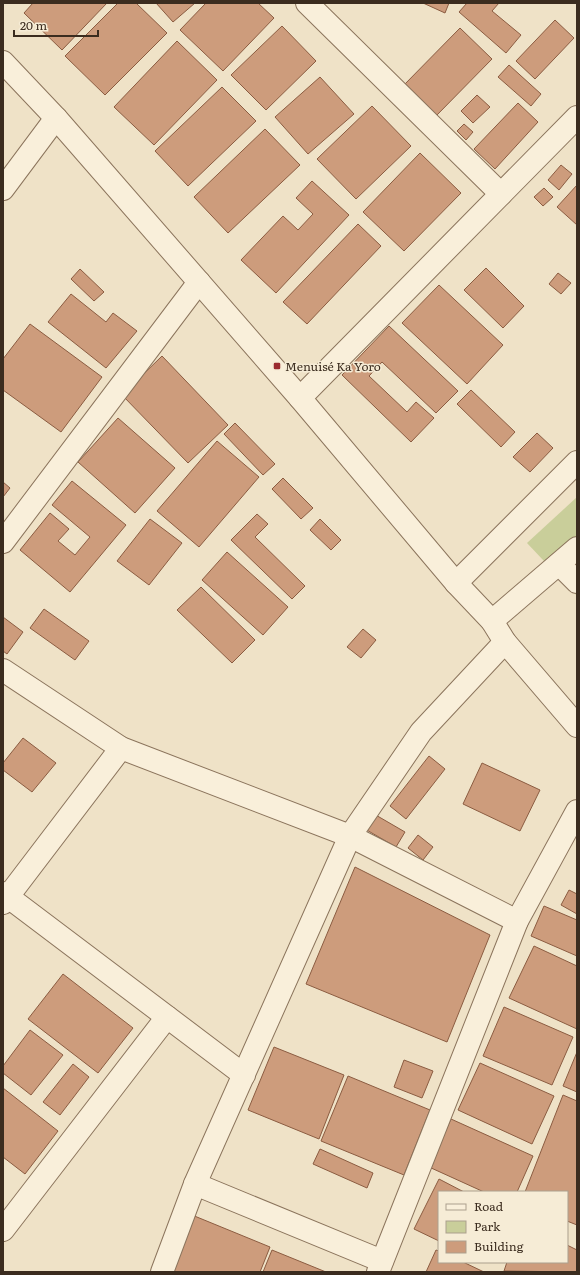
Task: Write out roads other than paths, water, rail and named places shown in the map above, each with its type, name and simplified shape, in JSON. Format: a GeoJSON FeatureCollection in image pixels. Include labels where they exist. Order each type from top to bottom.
{"type":"FeatureCollection","features":[{"type":"Feature","properties":{"kind":"street"},"geometry":{"type":"LineString","coordinates":[[308,3],[501,194]]}},
{"type":"Feature","properties":{"kind":"street"},"geometry":{"type":"LineString","coordinates":[[3,62],[56,118],[300,398],[456,583],[492,621],[506,642],[575,718]]}},
{"type":"Feature","properties":{"kind":"street"},"geometry":{"type":"LineString","coordinates":[[300,398],[577,117]]}},
{"type":"Feature","properties":{"kind":"street"},"geometry":{"type":"LineString","coordinates":[[3,189],[56,118]]}},
{"type":"Feature","properties":{"kind":"street"},"geometry":{"type":"LineString","coordinates":[[3,542],[199,282]]}},
{"type":"Feature","properties":{"kind":"street"},"geometry":{"type":"LineString","coordinates":[[456,583],[577,462]]}},
{"type":"Feature","properties":{"kind":"street"},"geometry":{"type":"LineString","coordinates":[[492,621],[577,548]]}},
{"type":"Feature","properties":{"kind":"street"},"geometry":{"type":"LineString","coordinates":[[559,564],[577,582]]}},
{"type":"Feature","properties":{"kind":"street"},"geometry":{"type":"LineString","coordinates":[[162,1272],[195,1184],[350,836],[421,732],[506,642]]}},
{"type":"Feature","properties":{"kind":"street"},"geometry":{"type":"LineString","coordinates":[[3,670],[121,748],[350,836],[517,922]]}},
{"type":"Feature","properties":{"kind":"street"},"geometry":{"type":"LineString","coordinates":[[121,748],[5,898],[244,1074]]}},
{"type":"Feature","properties":{"kind":"street"},"geometry":{"type":"LineString","coordinates":[[195,1184],[380,1266],[517,922],[577,811]]}},
{"type":"Feature","properties":{"kind":"street"},"geometry":{"type":"LineString","coordinates":[[3,1230],[167,1017]]}},
{"type":"Feature","properties":{"kind":"place","name":"Menuisé Ka Yoro"},"geometry":{"type":"Point","coordinates":[277,366]}}]}
